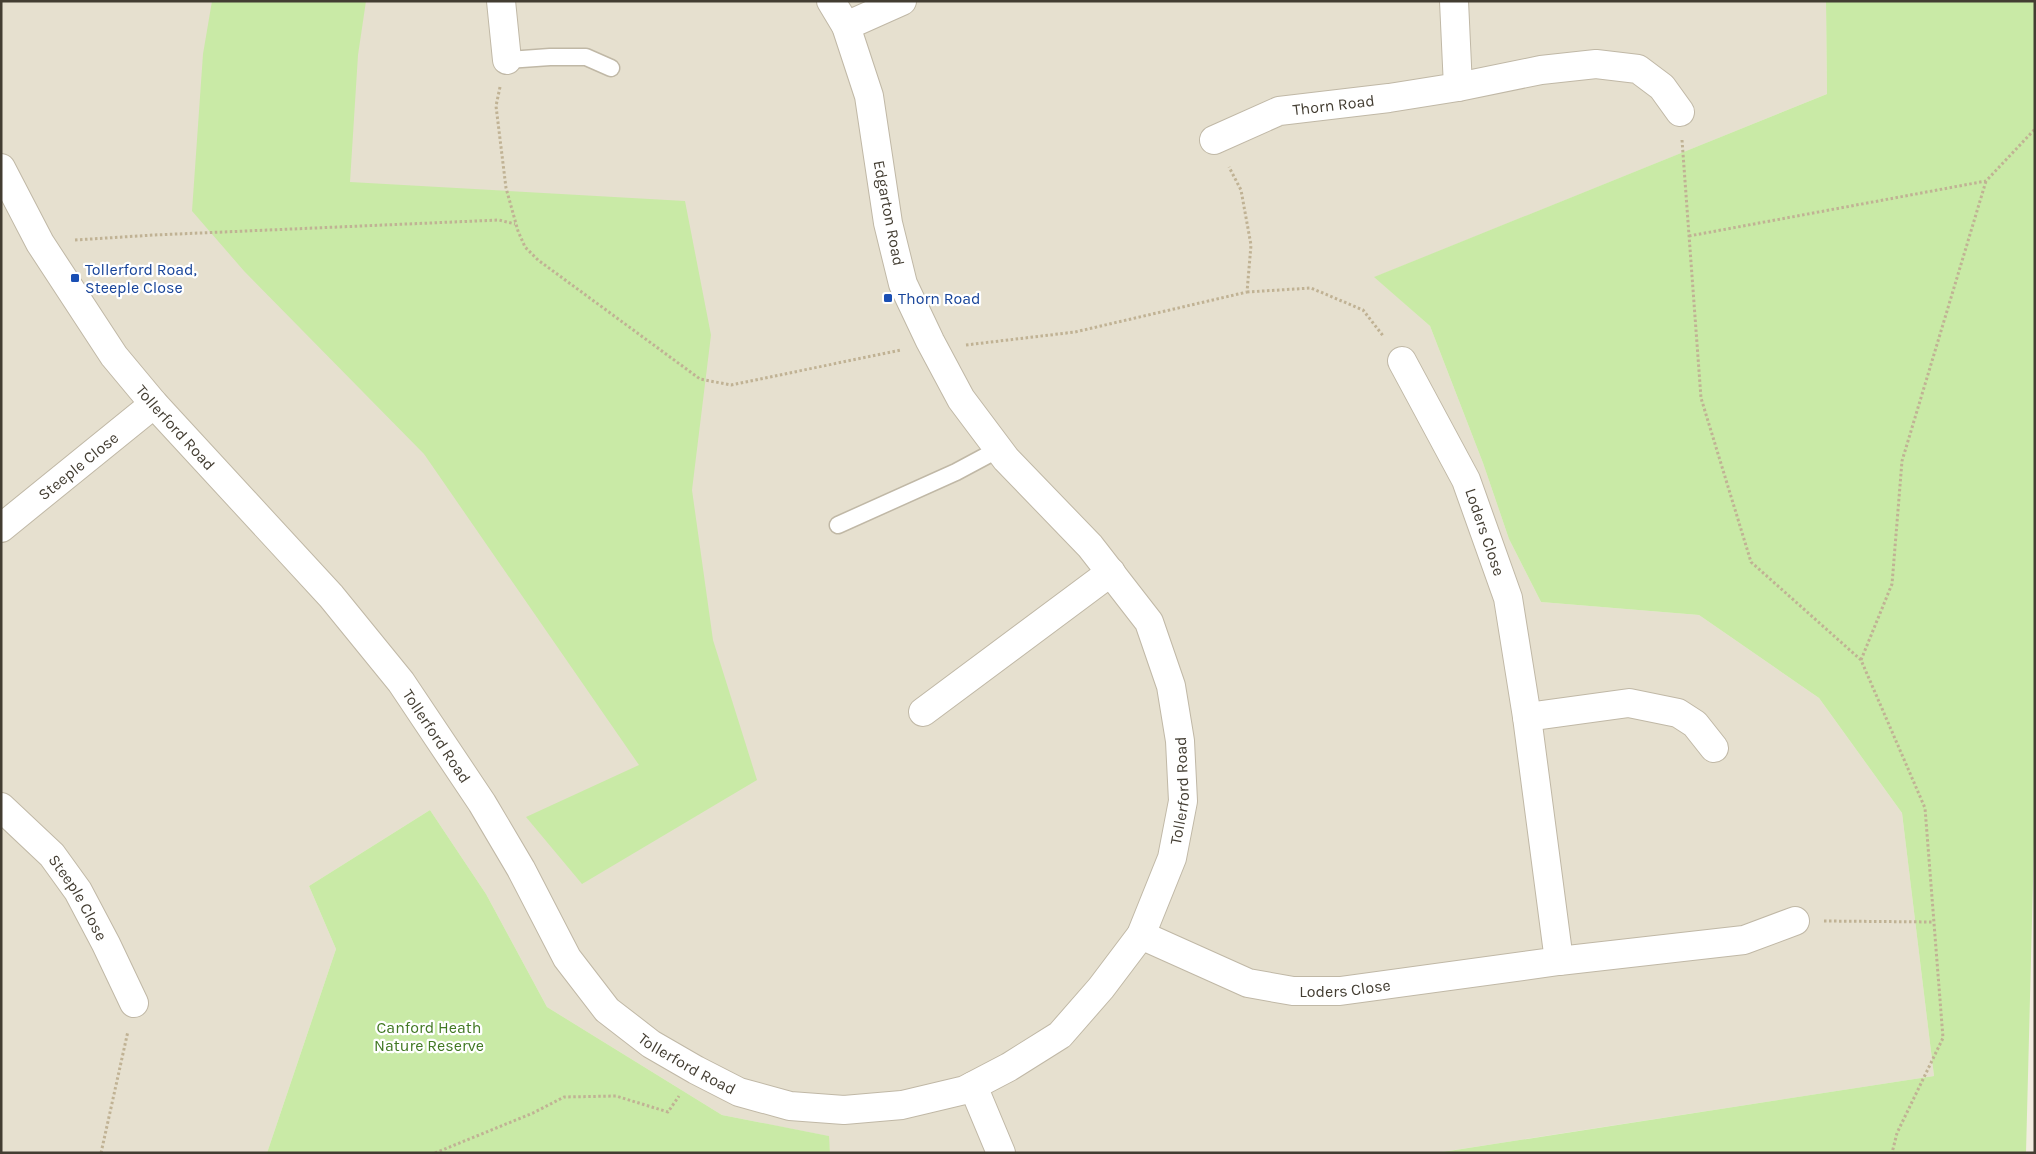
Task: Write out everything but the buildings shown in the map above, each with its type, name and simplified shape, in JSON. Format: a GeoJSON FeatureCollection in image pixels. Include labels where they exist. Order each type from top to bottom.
{"type":"FeatureCollection","features":[{"type":"Feature","properties":{"kind":"street"},"geometry":{"type":"LineString","coordinates":[[501,1],[507,60]]}},
{"type":"Feature","properties":{"kind":"street","name":"Edgarton Road"},"geometry":{"type":"LineString","coordinates":[[832,1],[846,26],[869,96],[888,223],[903,284],[932,345],[961,399],[1006,459],[1090,546],[1111,572]]}},
{"type":"Feature","properties":{"kind":"street"},"geometry":{"type":"LineString","coordinates":[[846,26],[902,1]]}},
{"type":"Feature","properties":{"kind":"street"},"geometry":{"type":"LineString","coordinates":[[1454,1],[1458,86]]}},
{"type":"Feature","properties":{"kind":"street","name":"Thorn Road"},"geometry":{"type":"LineString","coordinates":[[1214,140],[1279,111],[1389,98],[1541,70],[1596,64],[1638,69],[1662,87],[1680,112]]}},
{"type":"Feature","properties":{"kind":"street","name":"Tollerford Road"},"geometry":{"type":"LineString","coordinates":[[1,168],[40,243],[114,356],[154,404],[331,596],[401,682],[482,802],[567,958],[608,1010],[651,1044],[738,1092],[790,1106],[835,1109],[902,1105],[965,1090],[1009,1067],[1060,1034],[1101,988],[1141,934],[1172,858],[1183,801],[1180,741],[1171,686],[1149,622],[1111,572]]}},
{"type":"Feature","properties":{"kind":"street","name":"Loders Close"},"geometry":{"type":"LineString","coordinates":[[1402,361],[1466,480],[1508,598],[1527,717],[1559,961]]}},
{"type":"Feature","properties":{"kind":"street","name":"Steeple Close"},"geometry":{"type":"LineString","coordinates":[[1,528],[154,404]]}},
{"type":"Feature","properties":{"kind":"street"},"geometry":{"type":"LineString","coordinates":[[924,712],[1111,572]]}},
{"type":"Feature","properties":{"kind":"street"},"geometry":{"type":"LineString","coordinates":[[1527,717],[1629,703],[1678,712],[1695,724],[1714,748]]}},
{"type":"Feature","properties":{"kind":"street","name":"Steeple Close"},"geometry":{"type":"LineString","coordinates":[[1,807],[52,855],[78,891],[134,1003]]}},
{"type":"Feature","properties":{"kind":"street","name":"Loders Close"},"geometry":{"type":"LineString","coordinates":[[1141,934],[1248,983],[1293,991],[1340,991],[1559,961],[1744,940],[1795,921]]}},
{"type":"Feature","properties":{"kind":"street"},"geometry":{"type":"LineString","coordinates":[[973,1086],[1001,1153]]}},
{"type":"Feature","properties":{"kind":"lane"},"geometry":{"type":"LineString","coordinates":[[507,60],[586,57],[611,68]]}},
{"type":"Feature","properties":{"kind":"lane"},"geometry":{"type":"LineString","coordinates":[[838,525],[956,472],[999,449]]}},
{"type":"Feature","properties":{"kind":"path"},"geometry":{"type":"LineString","coordinates":[[507,60],[496,106],[506,188],[516,225],[525,247],[538,260],[700,379],[731,385],[932,345],[1075,332],[1247,292],[1311,288],[1363,310],[1402,361]]}},
{"type":"Feature","properties":{"kind":"path"},"geometry":{"type":"LineString","coordinates":[[1680,112],[1701,398],[1751,562],[1862,660],[1924,808],[1943,1038],[1898,1134],[1892,1153]]}},
{"type":"Feature","properties":{"kind":"path"},"geometry":{"type":"LineString","coordinates":[[1862,660],[1892,584],[1902,461],[1986,181],[2035,129]]}},
{"type":"Feature","properties":{"kind":"path"},"geometry":{"type":"LineString","coordinates":[[1214,140],[1241,190],[1251,245],[1247,292]]}},
{"type":"Feature","properties":{"kind":"path"},"geometry":{"type":"LineString","coordinates":[[1689,236],[1986,181]]}},
{"type":"Feature","properties":{"kind":"path"},"geometry":{"type":"LineString","coordinates":[[40,243],[164,234],[499,220],[516,225]]}},
{"type":"Feature","properties":{"kind":"path"},"geometry":{"type":"LineString","coordinates":[[1795,921],[1934,922]]}},
{"type":"Feature","properties":{"kind":"path"},"geometry":{"type":"LineString","coordinates":[[101,1153],[134,1003]]}},
{"type":"Feature","properties":{"kind":"path"},"geometry":{"type":"LineString","coordinates":[[435,1153],[533,1114],[564,1097],[616,1096],[668,1112],[696,1070]]}},
{"type":"Feature","properties":{"kind":"shaded area"},"geometry":{"type":"Polygon","coordinates":[[[1,1],[1826,1],[1827,94],[1375,277],[1430,326],[1483,463],[1509,539],[1541,602],[1699,615],[1819,698],[1902,813],[1934,1076],[1435,1153],[830,1153],[828,1136],[722,1115],[547,1007],[486,894],[430,810],[309,886],[336,949],[267,1153],[1,1153],[1,1]]]}},
{"type":"Feature","properties":{"kind":"green space"},"geometry":{"type":"Polygon","coordinates":[[[212,1],[366,1],[358,55],[350,182],[685,201],[711,335],[692,490],[713,640],[757,780],[582,884],[526,817],[639,765],[424,454],[244,271],[192,211],[203,54],[212,1]]]}},
{"type":"Feature","properties":{"kind":"green space"},"geometry":{"type":"Polygon","coordinates":[[[1826,1],[2035,1],[2035,804],[2026,1153],[1436,1153],[1934,1076],[1902,813],[1819,698],[1699,615],[1541,602],[1509,539],[1483,463],[1430,326],[1374,277],[1827,94],[1826,1]]]}},
{"type":"Feature","properties":{"kind":"green space","name":"Canford Heath Nature Reserve"},"geometry":{"type":"Polygon","coordinates":[[[430,810],[486,894],[547,1007],[722,1115],[829,1136],[830,1153],[267,1153],[336,949],[309,886],[430,810]]]}},
{"type":"Feature","properties":{"kind":"place","name":"Tollerford Road, Steeple Close"},"geometry":{"type":"Point","coordinates":[75,278]}},
{"type":"Feature","properties":{"kind":"place","name":"Thorn Road"},"geometry":{"type":"Point","coordinates":[888,298]}}]}
